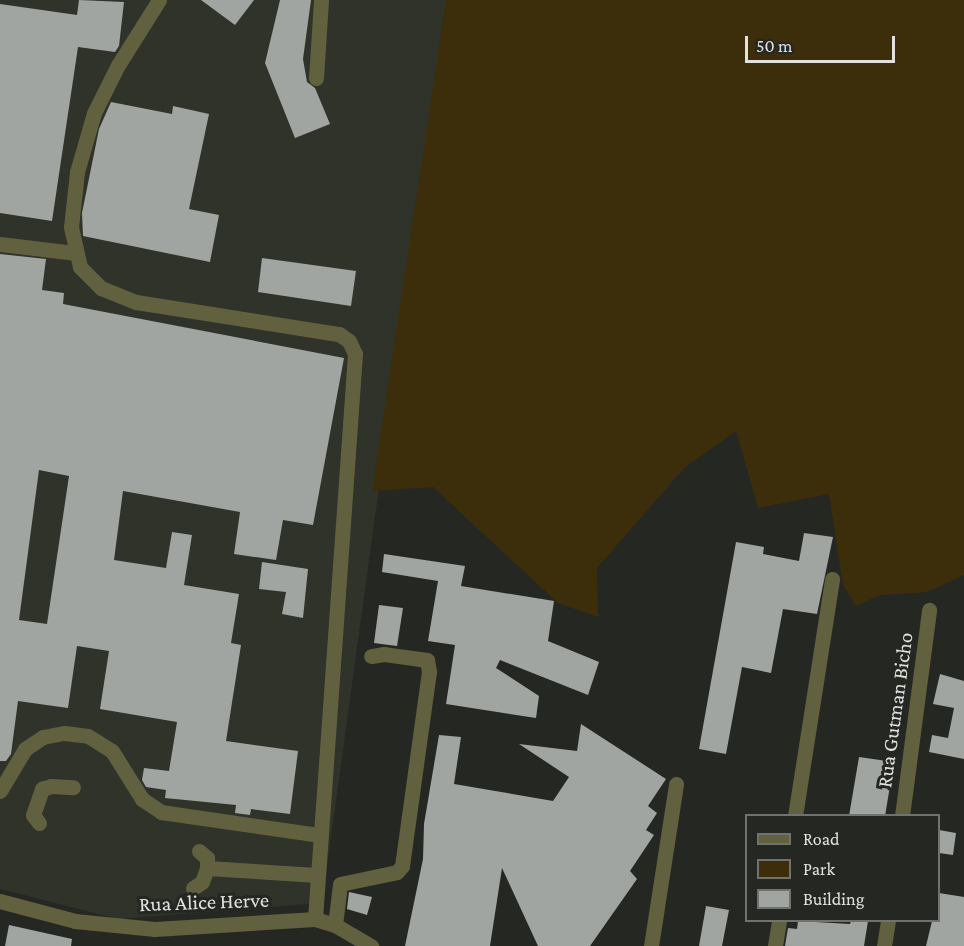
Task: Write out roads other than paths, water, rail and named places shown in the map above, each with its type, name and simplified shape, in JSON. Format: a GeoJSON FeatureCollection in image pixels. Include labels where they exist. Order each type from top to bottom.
{"type":"FeatureCollection","features":[{"type":"Feature","properties":{"kind":"street"},"geometry":{"type":"LineString","coordinates":[[159,0],[118,65],[94,113],[77,172],[71,227],[80,267],[101,288],[136,302],[339,334],[349,341],[355,354],[318,835],[315,919]]}},
{"type":"Feature","properties":{"kind":"street"},"geometry":{"type":"LineString","coordinates":[[316,78],[321,0]]}},
{"type":"Feature","properties":{"kind":"street"},"geometry":{"type":"LineString","coordinates":[[0,244],[76,253]]}},
{"type":"Feature","properties":{"kind":"street"},"geometry":{"type":"LineString","coordinates":[[795,814],[832,579]]}},
{"type":"Feature","properties":{"kind":"street","name":"Rua Gutman Bicho"},"geometry":{"type":"LineString","coordinates":[[902,814],[929,610]]}},
{"type":"Feature","properties":{"kind":"street"},"geometry":{"type":"LineString","coordinates":[[335,925],[340,884],[401,869],[427,683],[427,660],[384,654],[371,656]]}},
{"type":"Feature","properties":{"kind":"street"},"geometry":{"type":"LineString","coordinates":[[0,791],[25,749],[43,737],[64,733],[88,736],[112,752],[142,799],[161,812],[318,835]]}},
{"type":"Feature","properties":{"kind":"street"},"geometry":{"type":"LineString","coordinates":[[651,946],[676,784]]}},
{"type":"Feature","properties":{"kind":"street"},"geometry":{"type":"LineString","coordinates":[[39,823],[33,814],[42,789],[51,786],[73,787]]}},
{"type":"Feature","properties":{"kind":"street"},"geometry":{"type":"LineString","coordinates":[[193,888],[202,882],[207,868],[207,858],[199,851]]}},
{"type":"Feature","properties":{"kind":"street"},"geometry":{"type":"LineString","coordinates":[[207,868],[317,875]]}},
{"type":"Feature","properties":{"kind":"street","name":"Rua Alice Herve"},"geometry":{"type":"LineString","coordinates":[[0,901],[75,921],[155,929],[315,919],[335,925],[371,946]]}},
{"type":"Feature","properties":{"kind":"street"},"geometry":{"type":"LineString","coordinates":[[775,946],[779,922]]}},
{"type":"Feature","properties":{"kind":"street"},"geometry":{"type":"LineString","coordinates":[[885,946],[888,922]]}}]}
